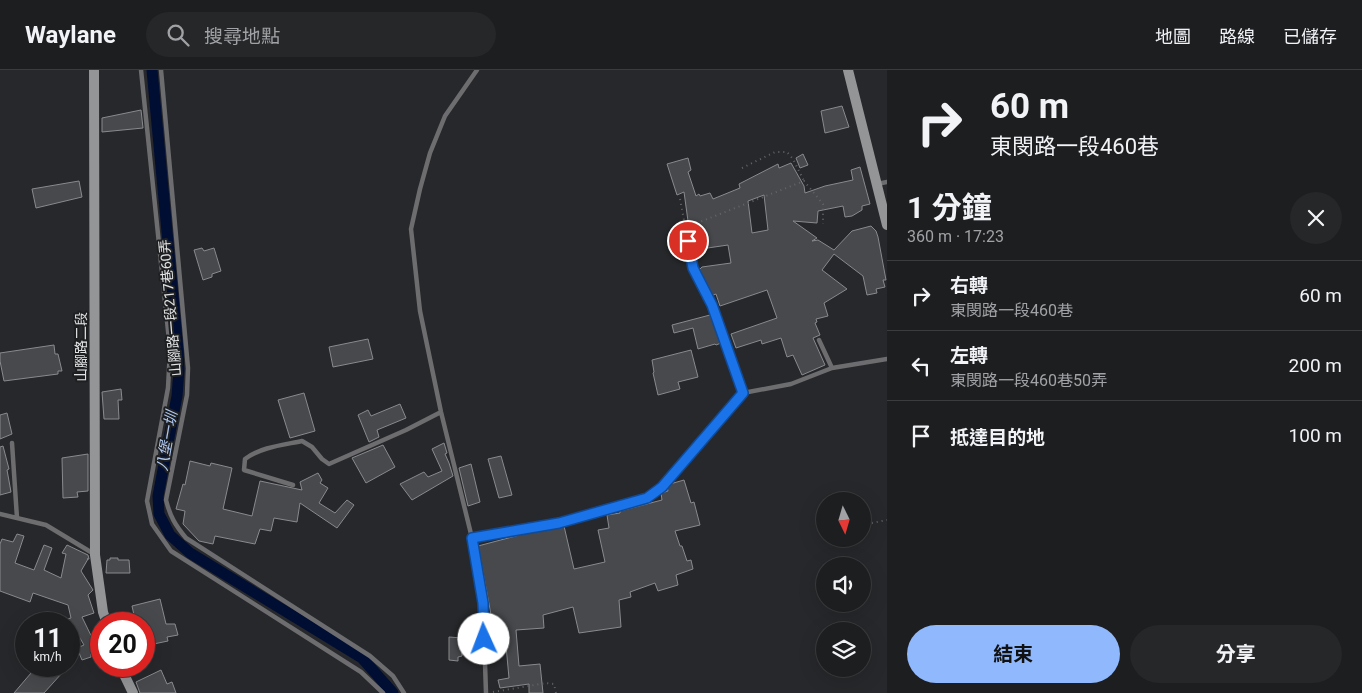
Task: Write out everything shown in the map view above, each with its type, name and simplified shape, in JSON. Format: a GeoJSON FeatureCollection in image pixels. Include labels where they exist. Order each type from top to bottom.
{"type":"FeatureCollection","features":[{"type":"Feature","properties":{"kind":"main road","name":"山腳路二段"},"geometry":{"type":"LineString","coordinates":[[94,70],[95,555],[103,612]]}},
{"type":"Feature","properties":{"kind":"main road"},"geometry":{"type":"LineString","coordinates":[[848,70],[882,183],[887,225]]}},
{"type":"Feature","properties":{"kind":"main road"},"geometry":{"type":"LineString","coordinates":[[125,677],[133,693]]}},
{"type":"Feature","properties":{"kind":"lane"},"geometry":{"type":"LineString","coordinates":[[141,70],[170,350],[168,388],[147,501],[152,524],[171,551],[362,672],[383,693]]}},
{"type":"Feature","properties":{"kind":"lane","name":"山腳路一段217巷60弄"},"geometry":{"type":"LineString","coordinates":[[161,70],[188,368],[187,395],[166,500],[169,512],[176,527],[186,538],[370,656],[393,676],[404,693]]}},
{"type":"Feature","properties":{"kind":"lane"},"geometry":{"type":"LineString","coordinates":[[477,70],[445,116],[430,154],[411,229],[420,311],[441,412],[472,538],[483,603],[486,693]]}},
{"type":"Feature","properties":{"kind":"lane"},"geometry":{"type":"LineString","coordinates":[[686,228],[693,268],[712,305],[743,393]]}},
{"type":"Feature","properties":{"kind":"lane"},"geometry":{"type":"LineString","coordinates":[[819,340],[832,368]]}},
{"type":"Feature","properties":{"kind":"lane"},"geometry":{"type":"LineString","coordinates":[[472,538],[559,523],[647,498],[662,487],[743,393],[791,384],[832,368],[887,359]]}},
{"type":"Feature","properties":{"kind":"lane"},"geometry":{"type":"LineString","coordinates":[[294,484],[244,470],[245,459],[251,454],[262,450],[302,441],[312,447],[329,464],[406,430],[441,412]]}},
{"type":"Feature","properties":{"kind":"lane"},"geometry":{"type":"LineString","coordinates":[[12,443],[18,518]]}},
{"type":"Feature","properties":{"kind":"lane"},"geometry":{"type":"LineString","coordinates":[[0,514],[46,525],[95,555]]}},
{"type":"Feature","properties":{"kind":"path"},"geometry":{"type":"LineString","coordinates":[[742,168],[775,152],[786,152],[793,159],[804,181],[823,204],[823,224]]}},
{"type":"Feature","properties":{"kind":"path"},"geometry":{"type":"LineString","coordinates":[[680,199],[686,228],[804,181]]}},
{"type":"Feature","properties":{"kind":"path"},"geometry":{"type":"LineString","coordinates":[[871,523],[887,520]]}},
{"type":"Feature","properties":{"kind":"path"},"geometry":{"type":"LineString","coordinates":[[486,693],[546,683],[554,684],[556,693]]}},
{"type":"Feature","properties":{"kind":"building"},"geometry":{"type":"Polygon","coordinates":[[[842,106],[849,127],[825,133],[821,111],[842,106]]]}},
{"type":"Feature","properties":{"kind":"building"},"geometry":{"type":"Polygon","coordinates":[[[141,110],[143,128],[102,132],[102,118],[141,110]]]}},
{"type":"Feature","properties":{"kind":"building"},"geometry":{"type":"Polygon","coordinates":[[[803,154],[808,165],[800,168],[796,158],[803,154]]]}},
{"type":"Feature","properties":{"kind":"building"},"geometry":{"type":"Polygon","coordinates":[[[688,158],[691,170],[688,172],[696,196],[710,193],[713,199],[740,188],[739,184],[778,164],[779,168],[791,163],[804,186],[805,193],[825,186],[853,180],[851,170],[860,167],[870,204],[862,206],[862,210],[852,216],[845,217],[843,206],[818,211],[817,223],[793,221],[817,238],[812,241],[818,240],[834,250],[852,231],[871,226],[876,231],[878,237],[886,280],[883,280],[885,287],[876,289],[877,293],[867,295],[863,276],[834,254],[822,270],[847,289],[824,303],[828,316],[816,319],[817,322],[815,323],[820,335],[813,338],[825,365],[802,375],[793,355],[787,357],[781,338],[762,344],[761,340],[736,348],[731,334],[777,318],[767,290],[720,306],[716,294],[711,296],[699,270],[702,267],[731,263],[728,245],[694,250],[684,192],[677,195],[667,164],[688,158]],[[764,195],[748,201],[752,233],[768,230],[764,195]]]}},
{"type":"Feature","properties":{"kind":"building"},"geometry":{"type":"Polygon","coordinates":[[[79,181],[82,197],[36,208],[32,189],[79,181]]]}},
{"type":"Feature","properties":{"kind":"building"},"geometry":{"type":"Polygon","coordinates":[[[202,248],[204,251],[214,248],[221,271],[203,280],[194,250],[202,248]]]}},
{"type":"Feature","properties":{"kind":"building"},"geometry":{"type":"Polygon","coordinates":[[[710,315],[721,343],[698,349],[693,328],[674,333],[672,325],[710,315]]]}},
{"type":"Feature","properties":{"kind":"building"},"geometry":{"type":"Polygon","coordinates":[[[368,339],[373,359],[333,367],[329,347],[368,339]]]}},
{"type":"Feature","properties":{"kind":"building"},"geometry":{"type":"Polygon","coordinates":[[[54,345],[55,354],[58,354],[62,371],[58,371],[58,374],[4,381],[0,353],[54,345]]]}},
{"type":"Feature","properties":{"kind":"building"},"geometry":{"type":"Polygon","coordinates":[[[691,350],[698,377],[678,382],[680,389],[658,395],[652,360],[691,350]]]}},
{"type":"Feature","properties":{"kind":"building"},"geometry":{"type":"Polygon","coordinates":[[[121,389],[122,400],[118,400],[119,419],[104,419],[102,392],[121,389]]]}},
{"type":"Feature","properties":{"kind":"building"},"geometry":{"type":"Polygon","coordinates":[[[304,393],[315,431],[290,438],[278,400],[304,393]]]}},
{"type":"Feature","properties":{"kind":"building"},"geometry":{"type":"Polygon","coordinates":[[[400,404],[406,418],[377,430],[379,437],[369,442],[358,415],[368,410],[371,416],[400,404]]]}},
{"type":"Feature","properties":{"kind":"building"},"geometry":{"type":"Polygon","coordinates":[[[7,413],[12,434],[0,439],[0,415],[7,413]]]}},
{"type":"Feature","properties":{"kind":"building"},"geometry":{"type":"Polygon","coordinates":[[[444,443],[447,453],[445,454],[453,476],[412,500],[400,484],[424,472],[428,477],[442,471],[432,449],[444,443]]]}},
{"type":"Feature","properties":{"kind":"building"},"geometry":{"type":"Polygon","coordinates":[[[383,445],[395,467],[366,483],[352,458],[383,445]]]}},
{"type":"Feature","properties":{"kind":"building"},"geometry":{"type":"Polygon","coordinates":[[[3,446],[9,469],[7,470],[11,492],[0,495],[0,447],[3,446]]]}},
{"type":"Feature","properties":{"kind":"building"},"geometry":{"type":"Polygon","coordinates":[[[88,454],[88,491],[77,492],[78,497],[63,498],[62,458],[88,454]]]}},
{"type":"Feature","properties":{"kind":"building"},"geometry":{"type":"Polygon","coordinates":[[[501,456],[512,495],[499,498],[488,459],[501,456]]]}},
{"type":"Feature","properties":{"kind":"building"},"geometry":{"type":"Polygon","coordinates":[[[190,461],[210,466],[211,463],[232,468],[223,509],[252,516],[260,481],[302,490],[300,482],[318,473],[322,480],[320,483],[328,488],[319,503],[335,513],[347,500],[354,505],[337,528],[300,503],[297,522],[274,518],[271,531],[260,529],[255,544],[215,536],[213,544],[199,541],[183,524],[185,511],[176,509],[183,484],[185,485],[190,461]]]}},
{"type":"Feature","properties":{"kind":"building"},"geometry":{"type":"Polygon","coordinates":[[[471,464],[480,502],[468,506],[459,468],[471,464]]]}},
{"type":"Feature","properties":{"kind":"building"},"geometry":{"type":"Polygon","coordinates":[[[684,480],[691,503],[694,502],[700,525],[675,531],[687,561],[691,560],[693,569],[676,575],[678,585],[658,591],[655,583],[630,592],[631,597],[619,600],[621,627],[579,633],[573,607],[543,615],[544,628],[516,630],[519,666],[540,664],[543,693],[529,693],[529,684],[500,688],[498,680],[509,678],[504,624],[493,625],[478,546],[531,532],[564,526],[574,569],[605,562],[598,530],[609,528],[607,515],[662,500],[661,493],[668,491],[667,487],[670,484],[684,480]]]}},
{"type":"Feature","properties":{"kind":"building"},"geometry":{"type":"Polygon","coordinates":[[[17,534],[24,536],[15,563],[34,570],[44,545],[52,548],[44,570],[61,578],[66,554],[62,553],[67,545],[88,555],[89,559],[81,571],[93,590],[88,595],[94,612],[82,617],[90,634],[90,657],[82,660],[80,655],[80,647],[84,645],[80,638],[80,612],[70,612],[68,605],[33,593],[30,602],[0,591],[0,544],[2,539],[13,542],[17,534]]]}},
{"type":"Feature","properties":{"kind":"building"},"geometry":{"type":"Polygon","coordinates":[[[110,558],[129,560],[130,573],[106,573],[107,560],[110,560],[110,558]]]}},
{"type":"Feature","properties":{"kind":"building"},"geometry":{"type":"Polygon","coordinates":[[[160,599],[166,624],[175,624],[178,635],[167,637],[168,641],[155,644],[155,612],[133,612],[132,606],[160,599]]]}},
{"type":"Feature","properties":{"kind":"building"},"geometry":{"type":"Polygon","coordinates":[[[449,637],[462,638],[462,656],[458,657],[458,661],[449,660],[449,637]]]}},
{"type":"Feature","properties":{"kind":"building"},"geometry":{"type":"Polygon","coordinates":[[[161,670],[167,684],[172,682],[176,693],[140,693],[136,682],[146,677],[155,677],[155,673],[161,670]]]}},
{"type":"Feature","properties":{"kind":"building"},"geometry":{"type":"Polygon","coordinates":[[[28,677],[58,677],[44,693],[14,693],[28,677]]]}},
{"type":"Feature","properties":{"kind":"waterway","name":"八堡一圳"},"geometry":{"type":"LineString","coordinates":[[152,70],[179,370],[177,396],[158,496],[159,514],[170,535],[190,553],[362,658],[393,693]]}},
{"type":"Feature","properties":{"kind":"route"},"geometry":{"type":"LineString","coordinates":[[484,639],[483,603],[472,538],[559,523],[647,498],[662,487],[743,393],[712,305],[693,268],[688,241]]}}]}
